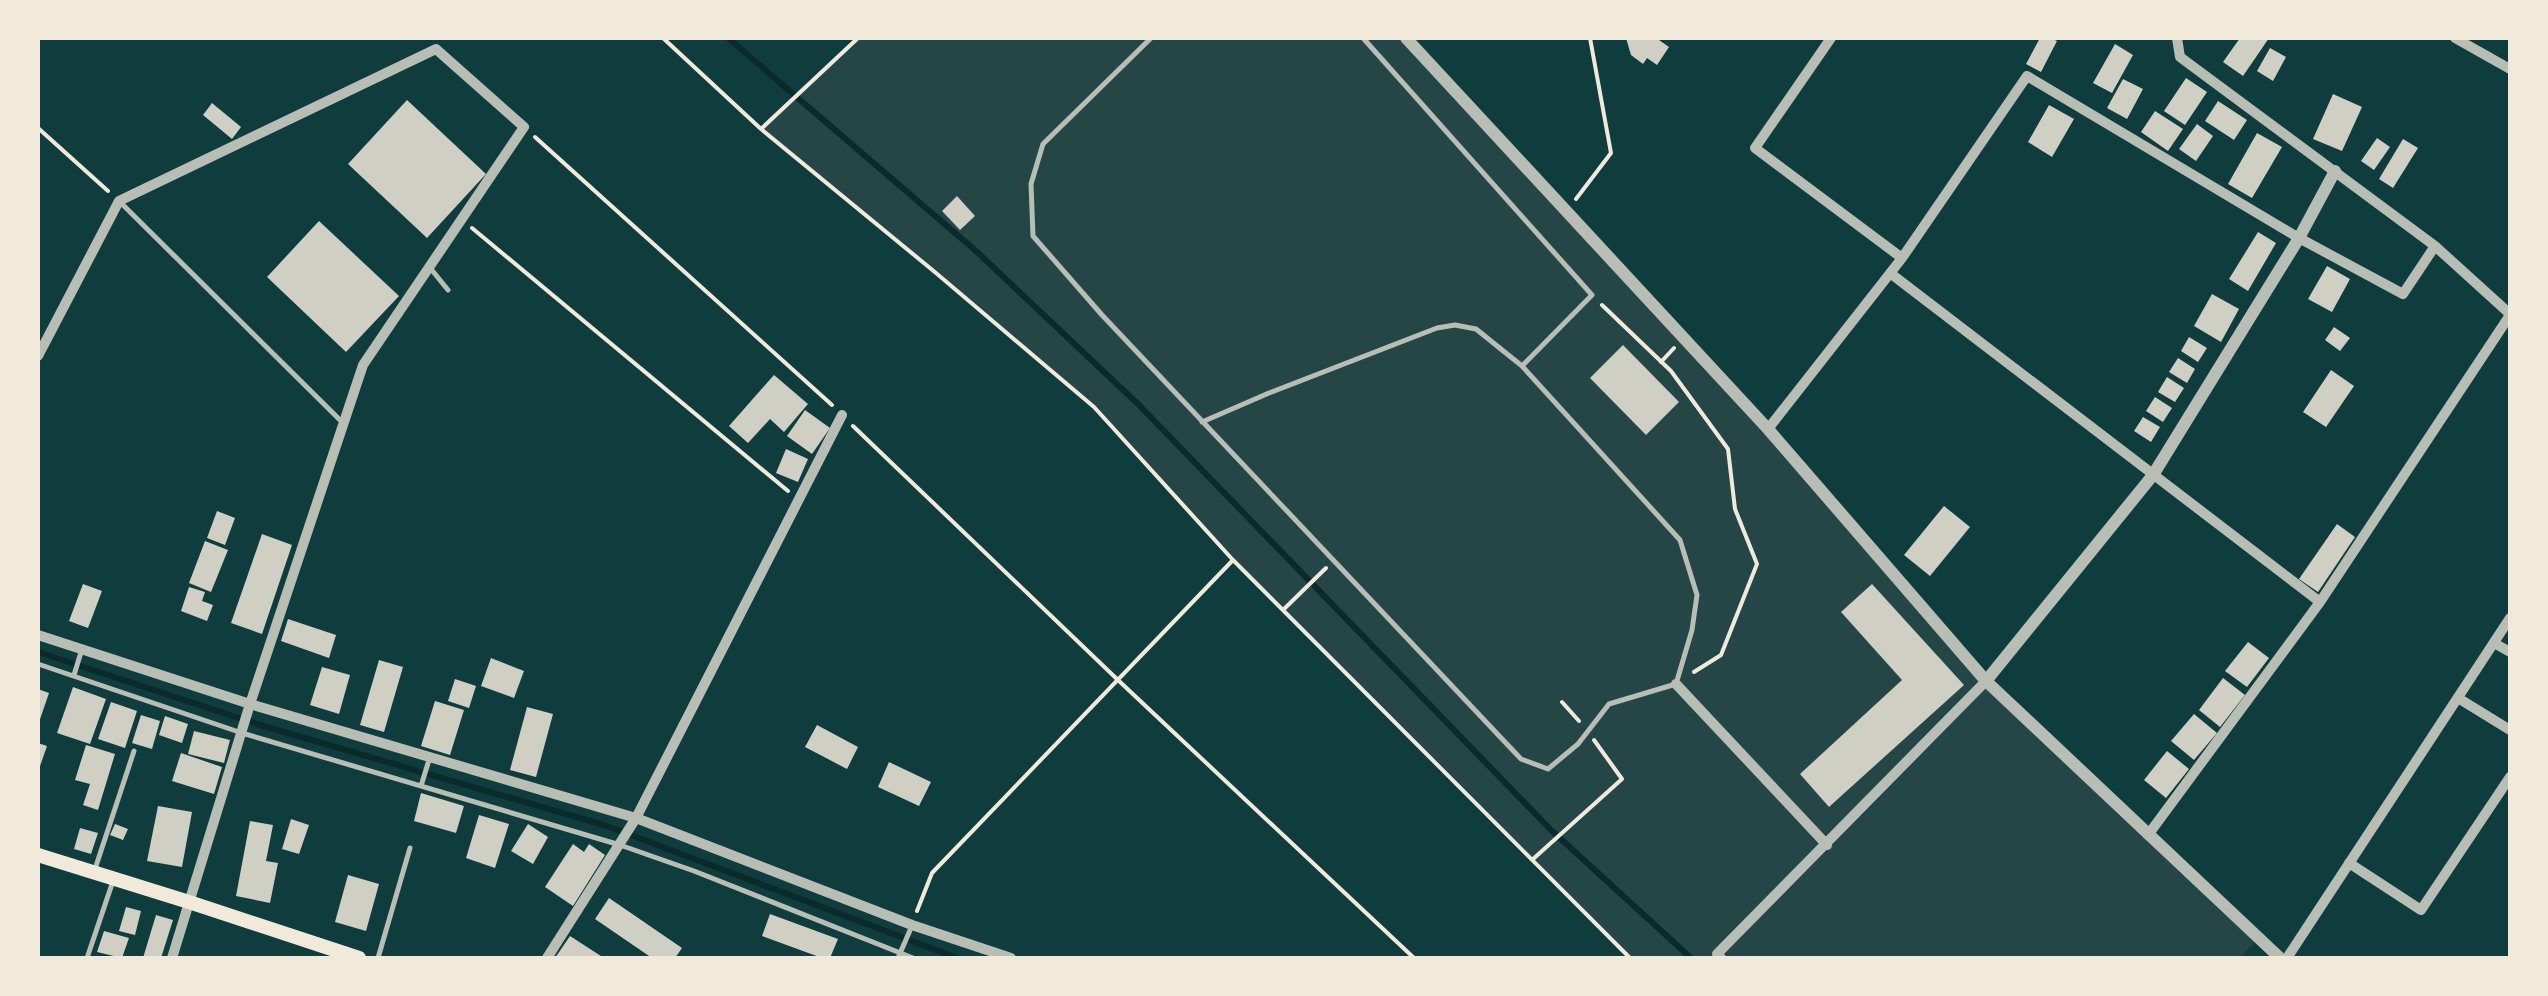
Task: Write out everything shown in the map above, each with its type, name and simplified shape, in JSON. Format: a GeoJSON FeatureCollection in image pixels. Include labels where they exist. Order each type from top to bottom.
{"type":"FeatureCollection","features":[{"type":"Feature","properties":{"kind":"main road"},"geometry":{"type":"LineString","coordinates":[[38,855],[360,958]]}},
{"type":"Feature","properties":{"kind":"street"},"geometry":{"type":"LineString","coordinates":[[1406,38],[1768,429],[1986,681],[2284,958],[2510,618]]}},
{"type":"Feature","properties":{"kind":"street"},"geometry":{"type":"LineString","coordinates":[[1830,38],[1755,148],[1902,258]]}},
{"type":"Feature","properties":{"kind":"street"},"geometry":{"type":"LineString","coordinates":[[2455,38],[2510,69]]}},
{"type":"Feature","properties":{"kind":"street"},"geometry":{"type":"LineString","coordinates":[[2148,835],[2320,602],[2510,315],[2435,246],[2180,57],[2175,39]]}},
{"type":"Feature","properties":{"kind":"street"},"geometry":{"type":"LineString","coordinates":[[38,356],[119,201],[436,49],[524,127],[363,365],[250,704],[172,958]]}},
{"type":"Feature","properties":{"kind":"street"},"geometry":{"type":"LineString","coordinates":[[1768,429],[1902,258],[2027,76],[2299,238],[2403,294],[2435,246]]}},
{"type":"Feature","properties":{"kind":"street"},"geometry":{"type":"LineString","coordinates":[[1722,958],[1717,954],[1986,681],[2153,475],[2299,238],[2335,171]]}},
{"type":"Feature","properties":{"kind":"street"},"geometry":{"type":"LineString","coordinates":[[1890,272],[2320,602]]}},
{"type":"Feature","properties":{"kind":"street"},"geometry":{"type":"LineString","coordinates":[[547,958],[636,818],[842,415]]}},
{"type":"Feature","properties":{"kind":"street"},"geometry":{"type":"LineString","coordinates":[[38,635],[250,704],[636,818],[912,925],[1010,958]]}},
{"type":"Feature","properties":{"kind":"street"},"geometry":{"type":"LineString","coordinates":[[2494,642],[2510,652]]}},
{"type":"Feature","properties":{"kind":"street"},"geometry":{"type":"LineString","coordinates":[[1676,684],[1827,844]]}},
{"type":"Feature","properties":{"kind":"street"},"geometry":{"type":"LineString","coordinates":[[2458,698],[2510,730]]}},
{"type":"Feature","properties":{"kind":"street"},"geometry":{"type":"LineString","coordinates":[[2349,864],[2421,910],[2510,776]]}},
{"type":"Feature","properties":{"kind":"lane"},"geometry":{"type":"LineString","coordinates":[[1150,38],[1044,144],[1031,184],[1033,236],[1102,315],[1202,422],[1521,759],[1548,769],[1578,744],[1609,704],[1676,684],[1692,630],[1697,595],[1680,540],[1522,366],[1476,329],[1455,324],[1437,328],[1202,422]]}},
{"type":"Feature","properties":{"kind":"lane"},"geometry":{"type":"LineString","coordinates":[[1364,38],[1592,295],[1522,366]]}},
{"type":"Feature","properties":{"kind":"lane"},"geometry":{"type":"LineString","coordinates":[[119,201],[343,423]]}},
{"type":"Feature","properties":{"kind":"lane"},"geometry":{"type":"LineString","coordinates":[[429,268],[448,290]]}},
{"type":"Feature","properties":{"kind":"lane"},"geometry":{"type":"LineString","coordinates":[[74,677],[82,650]]}},
{"type":"Feature","properties":{"kind":"lane"},"geometry":{"type":"LineString","coordinates":[[38,664],[242,733],[620,845],[694,871],[899,956],[913,958]]}},
{"type":"Feature","properties":{"kind":"lane"},"geometry":{"type":"LineString","coordinates":[[94,872],[134,751]]}},
{"type":"Feature","properties":{"kind":"lane"},"geometry":{"type":"LineString","coordinates":[[421,786],[429,757]]}},
{"type":"Feature","properties":{"kind":"lane"},"geometry":{"type":"LineString","coordinates":[[378,958],[410,848]]}},
{"type":"Feature","properties":{"kind":"lane"},"geometry":{"type":"LineString","coordinates":[[87,958],[114,878]]}},
{"type":"Feature","properties":{"kind":"lane"},"geometry":{"type":"LineString","coordinates":[[899,956],[912,925]]}},
{"type":"Feature","properties":{"kind":"path"},"geometry":{"type":"LineString","coordinates":[[663,38],[761,129],[1094,407],[1234,560],[1630,958]]}},
{"type":"Feature","properties":{"kind":"path"},"geometry":{"type":"LineString","coordinates":[[761,129],[858,38]]}},
{"type":"Feature","properties":{"kind":"path"},"geometry":{"type":"LineString","coordinates":[[1574,202],[1611,153],[1590,38]]}},
{"type":"Feature","properties":{"kind":"path"},"geometry":{"type":"LineString","coordinates":[[524,127],[842,415],[1414,958]]}},
{"type":"Feature","properties":{"kind":"path"},"geometry":{"type":"LineString","coordinates":[[38,128],[119,201]]}},
{"type":"Feature","properties":{"kind":"path"},"geometry":{"type":"LineString","coordinates":[[462,219],[799,500]]}},
{"type":"Feature","properties":{"kind":"path"},"geometry":{"type":"LineString","coordinates":[[1592,295],[1670,371],[1728,449],[1735,509],[1757,564],[1720,654],[1676,684]]}},
{"type":"Feature","properties":{"kind":"path"},"geometry":{"type":"LineString","coordinates":[[912,925],[932,873],[1234,560]]}},
{"type":"Feature","properties":{"kind":"path"},"geometry":{"type":"LineString","coordinates":[[1284,610],[1334,561]]}},
{"type":"Feature","properties":{"kind":"path"},"geometry":{"type":"LineString","coordinates":[[1532,860],[1622,780],[1562,702]]}},
{"type":"Feature","properties":{"kind":"shaded area"},"geometry":{"type":"Polygon","coordinates":[[[858,38],[1406,38],[1768,429],[1986,681],[2259,938],[2239,958],[1630,958],[1283,610],[1094,407],[761,129],[858,38]]]}},
{"type":"Feature","properties":{"kind":"building"},"geometry":{"type":"Polygon","coordinates":[[[1626,38],[1660,38],[1669,47],[1657,65],[1647,58],[1643,64],[1631,55],[1626,38]]]}},
{"type":"Feature","properties":{"kind":"building"},"geometry":{"type":"Polygon","coordinates":[[[2040,38],[2057,41],[2041,72],[2026,64],[2040,38]]]}},
{"type":"Feature","properties":{"kind":"building"},"geometry":{"type":"Polygon","coordinates":[[[2240,38],[2269,38],[2243,76],[2223,62],[2240,38]]]}},
{"type":"Feature","properties":{"kind":"building"},"geometry":{"type":"Polygon","coordinates":[[[2115,44],[2133,55],[2112,93],[2093,83],[2115,44]]]}},
{"type":"Feature","properties":{"kind":"building"},"geometry":{"type":"Polygon","coordinates":[[[2270,48],[2286,57],[2273,81],[2257,71],[2270,48]]]}},
{"type":"Feature","properties":{"kind":"building"},"geometry":{"type":"Polygon","coordinates":[[[2186,78],[2207,92],[2185,125],[2164,111],[2186,78]]]}},
{"type":"Feature","properties":{"kind":"building"},"geometry":{"type":"Polygon","coordinates":[[[2123,79],[2143,89],[2127,119],[2107,108],[2123,79]]]}},
{"type":"Feature","properties":{"kind":"building"},"geometry":{"type":"Polygon","coordinates":[[[2333,94],[2362,107],[2342,151],[2313,139],[2333,94]]]}},
{"type":"Feature","properties":{"kind":"building"},"geometry":{"type":"Polygon","coordinates":[[[407,100],[486,174],[427,238],[348,164],[407,100]]]}},
{"type":"Feature","properties":{"kind":"building"},"geometry":{"type":"Polygon","coordinates":[[[2218,101],[2247,120],[2234,140],[2205,121],[2218,101]]]}},
{"type":"Feature","properties":{"kind":"building"},"geometry":{"type":"Polygon","coordinates":[[[212,103],[241,127],[232,139],[203,115],[212,103]]]}},
{"type":"Feature","properties":{"kind":"building"},"geometry":{"type":"Polygon","coordinates":[[[2049,105],[2074,119],[2052,157],[2028,142],[2049,105]]]}},
{"type":"Feature","properties":{"kind":"building"},"geometry":{"type":"Polygon","coordinates":[[[2155,111],[2183,129],[2168,151],[2141,132],[2155,111]]]}},
{"type":"Feature","properties":{"kind":"building"},"geometry":{"type":"Polygon","coordinates":[[[2197,124],[2213,136],[2196,161],[2179,149],[2197,124]]]}},
{"type":"Feature","properties":{"kind":"building"},"geometry":{"type":"Polygon","coordinates":[[[2257,133],[2282,147],[2252,198],[2228,184],[2257,133]]]}},
{"type":"Feature","properties":{"kind":"building"},"geometry":{"type":"Polygon","coordinates":[[[2377,138],[2390,147],[2374,170],[2361,161],[2377,138]]]}},
{"type":"Feature","properties":{"kind":"building"},"geometry":{"type":"Polygon","coordinates":[[[2403,139],[2418,148],[2393,188],[2379,179],[2403,139]]]}},
{"type":"Feature","properties":{"kind":"building"},"geometry":{"type":"Polygon","coordinates":[[[957,196],[975,216],[960,230],[942,211],[957,196]]]}},
{"type":"Feature","properties":{"kind":"building"},"geometry":{"type":"Polygon","coordinates":[[[319,221],[399,296],[346,352],[267,277],[319,221]]]}},
{"type":"Feature","properties":{"kind":"building"},"geometry":{"type":"Polygon","coordinates":[[[2258,232],[2276,243],[2248,291],[2229,279],[2258,232]]]}},
{"type":"Feature","properties":{"kind":"building"},"geometry":{"type":"Polygon","coordinates":[[[2327,266],[2350,279],[2332,312],[2308,299],[2327,266]]]}},
{"type":"Feature","properties":{"kind":"building"},"geometry":{"type":"Polygon","coordinates":[[[2212,294],[2239,309],[2221,342],[2194,326],[2212,294]]]}},
{"type":"Feature","properties":{"kind":"building"},"geometry":{"type":"Polygon","coordinates":[[[2334,327],[2350,338],[2340,351],[2325,340],[2334,327]]]}},
{"type":"Feature","properties":{"kind":"building"},"geometry":{"type":"Polygon","coordinates":[[[2189,337],[2207,348],[2198,362],[2181,351],[2189,337]]]}},
{"type":"Feature","properties":{"kind":"building"},"geometry":{"type":"Polygon","coordinates":[[[1623,345],[1679,402],[1646,435],[1590,378],[1623,345]]]}},
{"type":"Feature","properties":{"kind":"building"},"geometry":{"type":"Polygon","coordinates":[[[2178,358],[2195,369],[2187,383],[2169,372],[2178,358]]]}},
{"type":"Feature","properties":{"kind":"building"},"geometry":{"type":"Polygon","coordinates":[[[2331,370],[2354,386],[2326,427],[2303,412],[2331,370]]]}},
{"type":"Feature","properties":{"kind":"building"},"geometry":{"type":"Polygon","coordinates":[[[774,375],[808,404],[784,432],[770,419],[748,443],[729,426],[774,375]]]}},
{"type":"Feature","properties":{"kind":"building"},"geometry":{"type":"Polygon","coordinates":[[[2167,377],[2184,388],[2175,402],[2158,392],[2167,377]]]}},
{"type":"Feature","properties":{"kind":"building"},"geometry":{"type":"Polygon","coordinates":[[[2155,397],[2172,408],[2163,422],[2146,411],[2155,397]]]}},
{"type":"Feature","properties":{"kind":"building"},"geometry":{"type":"Polygon","coordinates":[[[805,410],[830,428],[812,454],[787,436],[805,410]]]}},
{"type":"Feature","properties":{"kind":"building"},"geometry":{"type":"Polygon","coordinates":[[[2143,417],[2160,427],[2151,442],[2134,431],[2143,417]]]}},
{"type":"Feature","properties":{"kind":"building"},"geometry":{"type":"Polygon","coordinates":[[[786,449],[808,459],[798,482],[776,473],[786,449]]]}},
{"type":"Feature","properties":{"kind":"building"},"geometry":{"type":"Polygon","coordinates":[[[1944,506],[1970,527],[1930,576],[1904,555],[1944,506]]]}},
{"type":"Feature","properties":{"kind":"building"},"geometry":{"type":"Polygon","coordinates":[[[217,511],[235,518],[225,545],[207,538],[217,511]]]}},
{"type":"Feature","properties":{"kind":"building"},"geometry":{"type":"Polygon","coordinates":[[[2337,524],[2355,537],[2318,592],[2299,579],[2337,524]]]}},
{"type":"Feature","properties":{"kind":"building"},"geometry":{"type":"Polygon","coordinates":[[[262,534],[292,545],[262,634],[231,623],[262,534]]]}},
{"type":"Feature","properties":{"kind":"building"},"geometry":{"type":"Polygon","coordinates":[[[205,541],[228,550],[211,592],[189,583],[205,541]]]}},
{"type":"Feature","properties":{"kind":"building"},"geometry":{"type":"Polygon","coordinates":[[[83,584],[102,591],[88,628],[69,621],[83,584]]]}},
{"type":"Feature","properties":{"kind":"building"},"geometry":{"type":"Polygon","coordinates":[[[1872,584],[1964,685],[1829,807],[1800,774],[1902,680],[1841,612],[1872,584]]]}},
{"type":"Feature","properties":{"kind":"building"},"geometry":{"type":"Polygon","coordinates":[[[189,587],[205,592],[202,601],[213,605],[207,621],[181,611],[189,587]]]}},
{"type":"Feature","properties":{"kind":"building"},"geometry":{"type":"Polygon","coordinates":[[[288,619],[336,635],[329,658],[281,641],[288,619]]]}},
{"type":"Feature","properties":{"kind":"building"},"geometry":{"type":"Polygon","coordinates":[[[2248,642],[2269,658],[2247,687],[2225,671],[2248,642]]]}},
{"type":"Feature","properties":{"kind":"building"},"geometry":{"type":"Polygon","coordinates":[[[491,658],[524,671],[514,698],[481,686],[491,658]]]}},
{"type":"Feature","properties":{"kind":"building"},"geometry":{"type":"Polygon","coordinates":[[[379,660],[403,667],[384,732],[360,725],[379,660]]]}},
{"type":"Feature","properties":{"kind":"building"},"geometry":{"type":"Polygon","coordinates":[[[322,667],[350,675],[339,714],[310,705],[322,667]]]}},
{"type":"Feature","properties":{"kind":"building"},"geometry":{"type":"Polygon","coordinates":[[[2223,678],[2245,695],[2220,727],[2199,710],[2223,678]]]}},
{"type":"Feature","properties":{"kind":"building"},"geometry":{"type":"Polygon","coordinates":[[[455,679],[476,686],[469,708],[448,701],[455,679]]]}},
{"type":"Feature","properties":{"kind":"building"},"geometry":{"type":"Polygon","coordinates":[[[73,687],[106,699],[90,744],[57,733],[73,687]]]}},
{"type":"Feature","properties":{"kind":"building"},"geometry":{"type":"Polygon","coordinates":[[[38,689],[49,693],[38,725],[38,689]]]}},
{"type":"Feature","properties":{"kind":"building"},"geometry":{"type":"Polygon","coordinates":[[[435,701],[464,710],[450,755],[421,746],[435,701]]]}},
{"type":"Feature","properties":{"kind":"building"},"geometry":{"type":"Polygon","coordinates":[[[111,702],[137,711],[125,748],[98,739],[111,702]]]}},
{"type":"Feature","properties":{"kind":"building"},"geometry":{"type":"Polygon","coordinates":[[[527,707],[553,714],[536,777],[510,770],[527,707]]]}},
{"type":"Feature","properties":{"kind":"building"},"geometry":{"type":"Polygon","coordinates":[[[2194,714],[2217,733],[2194,760],[2171,741],[2194,714]]]}},
{"type":"Feature","properties":{"kind":"building"},"geometry":{"type":"Polygon","coordinates":[[[141,715],[160,721],[152,749],[132,743],[141,715]]]}},
{"type":"Feature","properties":{"kind":"building"},"geometry":{"type":"Polygon","coordinates":[[[165,716],[188,724],[182,743],[159,735],[165,716]]]}},
{"type":"Feature","properties":{"kind":"building"},"geometry":{"type":"Polygon","coordinates":[[[817,725],[858,747],[847,769],[805,747],[817,725]]]}},
{"type":"Feature","properties":{"kind":"building"},"geometry":{"type":"Polygon","coordinates":[[[194,731],[230,740],[224,763],[188,754],[194,731]]]}},
{"type":"Feature","properties":{"kind":"building"},"geometry":{"type":"Polygon","coordinates":[[[38,743],[47,746],[38,772],[38,743]]]}},
{"type":"Feature","properties":{"kind":"building"},"geometry":{"type":"Polygon","coordinates":[[[86,745],[115,754],[98,810],[83,805],[90,784],[75,780],[86,745]]]}},
{"type":"Feature","properties":{"kind":"building"},"geometry":{"type":"Polygon","coordinates":[[[2167,751],[2189,769],[2166,798],[2144,780],[2167,751]]]}},
{"type":"Feature","properties":{"kind":"building"},"geometry":{"type":"Polygon","coordinates":[[[181,753],[222,767],[214,794],[172,781],[181,753]]]}},
{"type":"Feature","properties":{"kind":"building"},"geometry":{"type":"Polygon","coordinates":[[[889,762],[931,782],[919,806],[878,787],[889,762]]]}},
{"type":"Feature","properties":{"kind":"building"},"geometry":{"type":"Polygon","coordinates":[[[421,793],[464,806],[456,833],[414,821],[421,793]]]}},
{"type":"Feature","properties":{"kind":"building"},"geometry":{"type":"Polygon","coordinates":[[[158,806],[192,812],[182,867],[147,861],[158,806]]]}},
{"type":"Feature","properties":{"kind":"building"},"geometry":{"type":"Polygon","coordinates":[[[479,815],[509,824],[495,868],[466,858],[479,815]]]}},
{"type":"Feature","properties":{"kind":"building"},"geometry":{"type":"Polygon","coordinates":[[[291,819],[309,825],[299,854],[282,849],[291,819]]]}},
{"type":"Feature","properties":{"kind":"building"},"geometry":{"type":"Polygon","coordinates":[[[250,821],[273,825],[266,861],[278,863],[270,903],[236,896],[250,821]]]}},
{"type":"Feature","properties":{"kind":"building"},"geometry":{"type":"Polygon","coordinates":[[[115,824],[128,829],[123,840],[110,835],[115,824]]]}},
{"type":"Feature","properties":{"kind":"building"},"geometry":{"type":"Polygon","coordinates":[[[528,824],[548,837],[533,864],[511,851],[528,824]]]}},
{"type":"Feature","properties":{"kind":"building"},"geometry":{"type":"Polygon","coordinates":[[[80,828],[98,833],[91,854],[74,849],[80,828]]]}},
{"type":"Feature","properties":{"kind":"building"},"geometry":{"type":"Polygon","coordinates":[[[573,844],[584,852],[589,844],[605,855],[573,906],[545,887],[573,844]]]}},
{"type":"Feature","properties":{"kind":"building"},"geometry":{"type":"Polygon","coordinates":[[[348,875],[379,884],[366,931],[335,922],[348,875]]]}},
{"type":"Feature","properties":{"kind":"building"},"geometry":{"type":"Polygon","coordinates":[[[609,898],[682,948],[675,958],[652,958],[595,919],[609,898]]]}},
{"type":"Feature","properties":{"kind":"building"},"geometry":{"type":"Polygon","coordinates":[[[126,907],[141,911],[135,935],[119,931],[126,907]]]}},
{"type":"Feature","properties":{"kind":"building"},"geometry":{"type":"Polygon","coordinates":[[[770,914],[838,939],[830,958],[762,936],[770,914]]]}},
{"type":"Feature","properties":{"kind":"building"},"geometry":{"type":"Polygon","coordinates":[[[156,915],[173,920],[161,958],[143,958],[156,915]]]}},
{"type":"Feature","properties":{"kind":"building"},"geometry":{"type":"Polygon","coordinates":[[[104,931],[129,938],[122,958],[97,952],[104,931]]]}},
{"type":"Feature","properties":{"kind":"building"},"geometry":{"type":"Polygon","coordinates":[[[570,936],[604,958],[555,958],[570,936]]]}},
{"type":"Feature","properties":{"kind":"waterway"},"geometry":{"type":"LineString","coordinates":[[728,38],[976,251],[1138,404],[1551,830],[1691,958]]}},
{"type":"Feature","properties":{"kind":"waterway"},"geometry":{"type":"LineString","coordinates":[[38,652],[260,725],[607,826],[957,958]]}}]}
